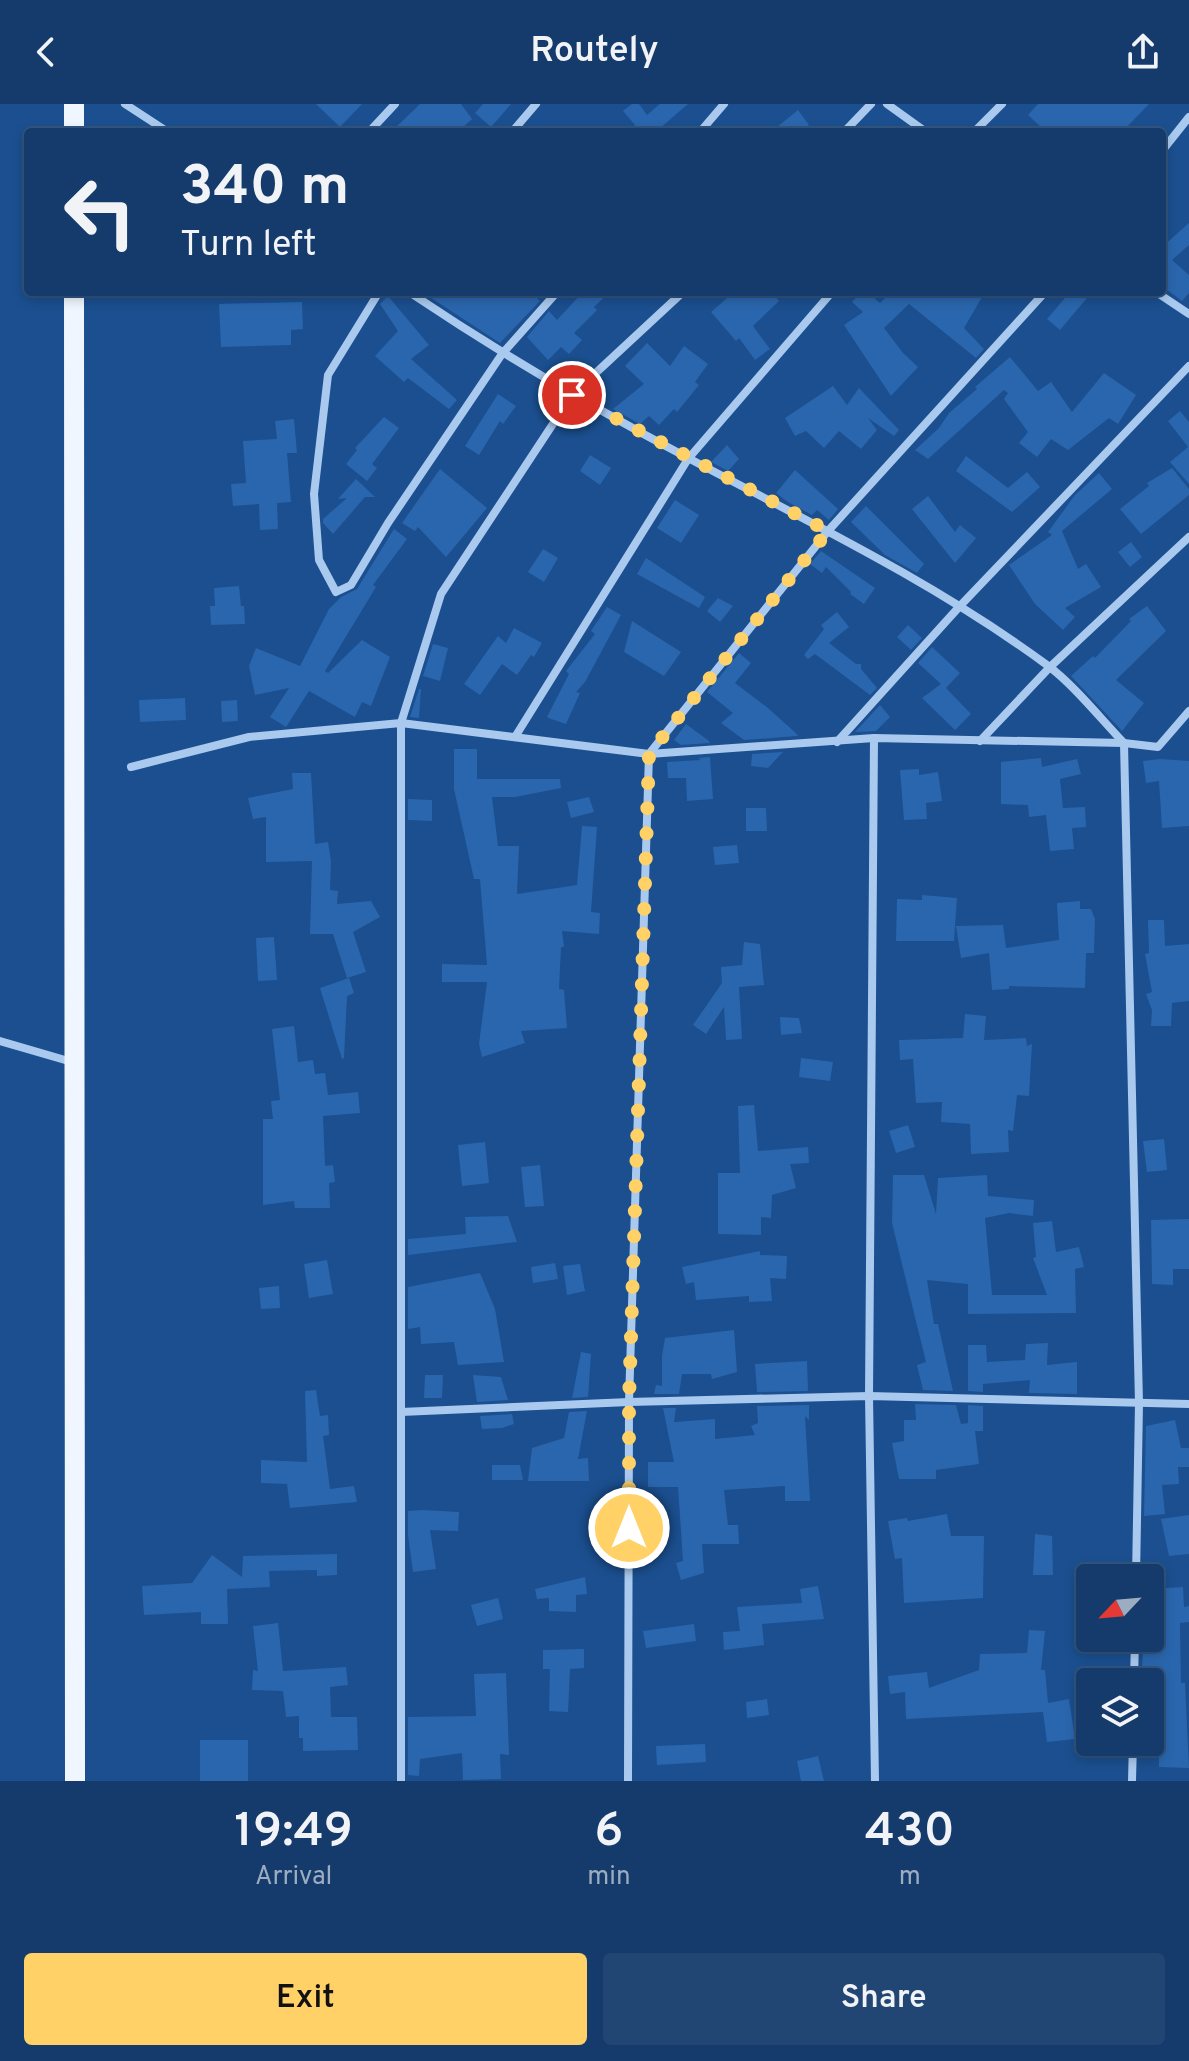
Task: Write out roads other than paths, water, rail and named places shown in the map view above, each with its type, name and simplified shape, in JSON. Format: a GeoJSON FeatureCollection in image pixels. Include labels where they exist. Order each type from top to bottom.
{"type":"FeatureCollection","features":[{"type":"Feature","properties":{"kind":"main road"},"geometry":{"type":"LineString","coordinates":[[74,104],[74,128]]}},
{"type":"Feature","properties":{"kind":"main road"},"geometry":{"type":"LineString","coordinates":[[74,296],[75,1781]]}},
{"type":"Feature","properties":{"kind":"street"},"geometry":{"type":"LineString","coordinates":[[373,128],[395,104]]}},
{"type":"Feature","properties":{"kind":"street"},"geometry":{"type":"LineString","coordinates":[[515,128],[536,104]]}},
{"type":"Feature","properties":{"kind":"street"},"geometry":{"type":"LineString","coordinates":[[703,128],[724,104]]}},
{"type":"Feature","properties":{"kind":"street"},"geometry":{"type":"LineString","coordinates":[[848,128],[871,104]]}},
{"type":"Feature","properties":{"kind":"street"},"geometry":{"type":"LineString","coordinates":[[887,104],[920,128]]}},
{"type":"Feature","properties":{"kind":"street"},"geometry":{"type":"LineString","coordinates":[[978,128],[1002,104]]}},
{"type":"Feature","properties":{"kind":"street"},"geometry":{"type":"LineString","coordinates":[[130,105],[162,128]]}},
{"type":"Feature","properties":{"kind":"street"},"geometry":{"type":"LineString","coordinates":[[1166,146],[1189,117]]}},
{"type":"Feature","properties":{"kind":"street"},"geometry":{"type":"LineString","coordinates":[[377,296],[328,375],[314,494],[319,560],[336,592],[351,585],[388,523],[502,354],[553,296]]}},
{"type":"Feature","properties":{"kind":"street"},"geometry":{"type":"LineString","coordinates":[[415,296],[502,354],[572,395],[828,531],[959,607],[1050,667],[1124,743],[1139,1403],[1136,1564]]}},
{"type":"Feature","properties":{"kind":"street"},"geometry":{"type":"LineString","coordinates":[[401,1781],[401,723],[441,594],[572,395],[679,296]]}},
{"type":"Feature","properties":{"kind":"street"},"geometry":{"type":"LineString","coordinates":[[515,737],[688,459],[829,296]]}},
{"type":"Feature","properties":{"kind":"street"},"geometry":{"type":"LineString","coordinates":[[628,1781],[629,1402],[649,754],[828,531],[1041,296]]}},
{"type":"Feature","properties":{"kind":"street"},"geometry":{"type":"LineString","coordinates":[[1162,296],[1189,314]]}},
{"type":"Feature","properties":{"kind":"street"},"geometry":{"type":"LineString","coordinates":[[837,742],[959,607],[1189,366]]}},
{"type":"Feature","properties":{"kind":"street"},"geometry":{"type":"LineString","coordinates":[[980,741],[1050,667],[1189,537]]}},
{"type":"Feature","properties":{"kind":"street"},"geometry":{"type":"LineString","coordinates":[[131,767],[249,737],[401,723],[649,754],[874,738],[1124,743],[1158,747],[1189,711]]}},
{"type":"Feature","properties":{"kind":"street"},"geometry":{"type":"LineString","coordinates":[[874,738],[869,1396],[875,1781]]}},
{"type":"Feature","properties":{"kind":"street"},"geometry":{"type":"LineString","coordinates":[[0,1041],[74,1063]]}},
{"type":"Feature","properties":{"kind":"street"},"geometry":{"type":"LineString","coordinates":[[401,1412],[869,1396],[1189,1404]]}},
{"type":"Feature","properties":{"kind":"street"},"geometry":{"type":"LineString","coordinates":[[1132,1781],[1133,1756]]}}]}
